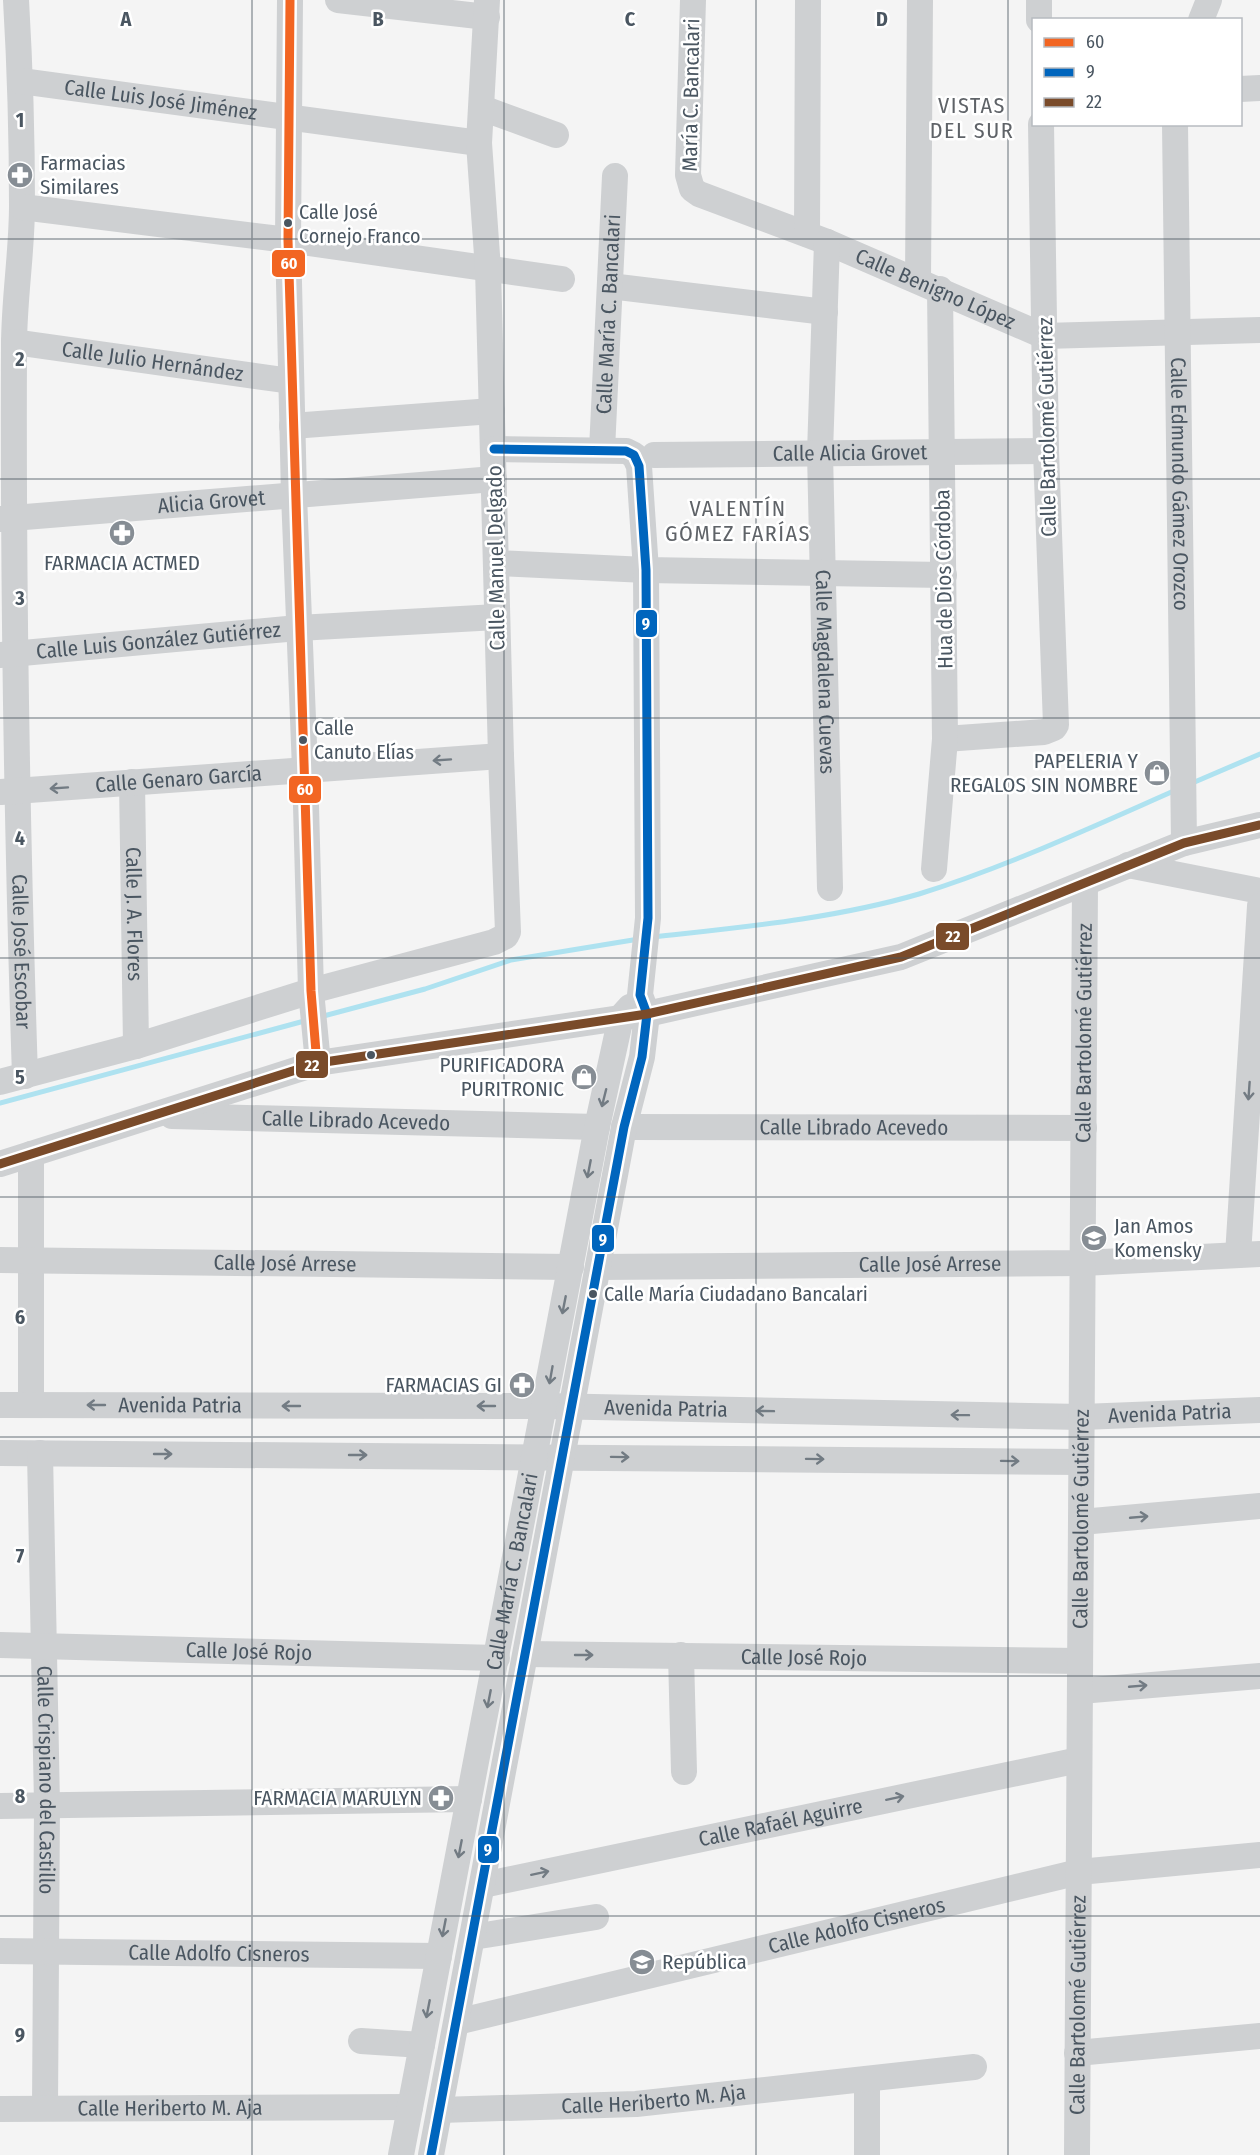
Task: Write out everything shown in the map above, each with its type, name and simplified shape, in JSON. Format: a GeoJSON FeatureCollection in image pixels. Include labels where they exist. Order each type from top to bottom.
{"type":"FeatureCollection","features":[{"type":"Feature","properties":{"kind":"street","name":"Calle José Escobar"},"geometry":{"type":"LineString","coordinates":[[16,0],[14,96],[22,207],[10,243],[14,342],[7,380],[8,791],[10,928],[25,1076]]}},
{"type":"Feature","properties":{"kind":"street"},"geometry":{"type":"LineString","coordinates":[[290,0],[288,240],[292,426],[311,995],[316,1053]]}},
{"type":"Feature","properties":{"kind":"street"},"geometry":{"type":"LineString","coordinates":[[338,0],[487,9]]}},
{"type":"Feature","properties":{"kind":"street","name":"María C. Bancalari"},"geometry":{"type":"LineString","coordinates":[[692,189],[688,174],[693,0]]}},
{"type":"Feature","properties":{"kind":"street","name":"Calle Magdalena Cuevas"},"geometry":{"type":"LineString","coordinates":[[808,0],[817,238],[825,312],[820,453],[830,888]]}},
{"type":"Feature","properties":{"kind":"street","name":"Hua de Dios Córdoba"},"geometry":{"type":"LineString","coordinates":[[920,0],[929,285],[942,452],[944,575],[945,739],[934,869]]}},
{"type":"Feature","properties":{"kind":"street"},"geometry":{"type":"LineString","coordinates":[[1038,0],[1039,18]]}},
{"type":"Feature","properties":{"kind":"street"},"geometry":{"type":"LineString","coordinates":[[1202,18],[1209,0]]}},
{"type":"Feature","properties":{"kind":"street","name":"Calle Manuel Delgado"},"geometry":{"type":"LineString","coordinates":[[311,995],[494,942],[506,936],[509,927],[501,756],[488,269],[479,143],[487,9]]}},
{"type":"Feature","properties":{"kind":"street"},"geometry":{"type":"LineString","coordinates":[[1242,89],[1260,88]]}},
{"type":"Feature","properties":{"kind":"street","name":"Calle Luis José Jiménez"},"geometry":{"type":"LineString","coordinates":[[14,96],[289,116],[479,143]]}},
{"type":"Feature","properties":{"kind":"street"},"geometry":{"type":"LineString","coordinates":[[482,108],[556,135]]}},
{"type":"Feature","properties":{"kind":"street","name":"Calle Bartolomé Gutiérrez"},"geometry":{"type":"LineString","coordinates":[[945,739],[1044,732],[1054,728],[1056,721],[1046,451],[1041,126]]}},
{"type":"Feature","properties":{"kind":"street","name":"Calle Edmundo Gámez Orozco"},"geometry":{"type":"LineString","coordinates":[[1175,126],[1184,843]]}},
{"type":"Feature","properties":{"kind":"street","name":"Calle María C. Bancalari"},"geometry":{"type":"LineString","coordinates":[[602,450],[615,176]]}},
{"type":"Feature","properties":{"kind":"street","name":"Calle Benigno López"},"geometry":{"type":"LineString","coordinates":[[692,189],[707,197],[817,238],[1044,336],[1260,330]]}},
{"type":"Feature","properties":{"kind":"street"},"geometry":{"type":"LineString","coordinates":[[22,207],[288,240],[562,279]]}},
{"type":"Feature","properties":{"kind":"street"},"geometry":{"type":"LineString","coordinates":[[610,286],[825,312]]}},
{"type":"Feature","properties":{"kind":"street","name":"Calle Julio Hernández"},"geometry":{"type":"LineString","coordinates":[[14,342],[291,381]]}},
{"type":"Feature","properties":{"kind":"street"},"geometry":{"type":"LineString","coordinates":[[292,426],[492,411]]}},
{"type":"Feature","properties":{"kind":"street","name":"Calle Alicia Grovet"},"geometry":{"type":"LineString","coordinates":[[494,449],[602,450],[626,451],[644,455],[1046,451]]}},
{"type":"Feature","properties":{"kind":"street","name":"Calle María C. Bancalari"},"geometry":{"type":"LineString","coordinates":[[431,2155],[624,1127],[642,1057],[648,918],[645,570],[639,466],[644,455]]}},
{"type":"Feature","properties":{"kind":"street","name":"Alicia Grovet"},"geometry":{"type":"LineString","coordinates":[[7,519],[494,479]]}},
{"type":"Feature","properties":{"kind":"street"},"geometry":{"type":"LineString","coordinates":[[496,563],[645,570],[944,575]]}},
{"type":"Feature","properties":{"kind":"street","name":"Calle Luis González Gutiérrez"},"geometry":{"type":"LineString","coordinates":[[8,654],[298,628],[497,618]]}},
{"type":"Feature","properties":{"kind":"street","name":"Calle Genaro García"},"geometry":{"type":"LineString","coordinates":[[8,791],[305,768],[501,756]]}},
{"type":"Feature","properties":{"kind":"street","name":"Calle J. A. Flores"},"geometry":{"type":"LineString","coordinates":[[132,782],[136,1046]]}},
{"type":"Feature","properties":{"kind":"street"},"geometry":{"type":"LineString","coordinates":[[0,1164],[151,1115],[316,1053],[621,1017],[643,997],[901,957],[1184,843],[1260,825]]}},
{"type":"Feature","properties":{"kind":"street"},"geometry":{"type":"LineString","coordinates":[[1126,865],[1260,891]]}},
{"type":"Feature","properties":{"kind":"street","name":"Calle Bartolomé Gutiérrez"},"geometry":{"type":"LineString","coordinates":[[1077,2155],[1085,884]]}},
{"type":"Feature","properties":{"kind":"street"},"geometry":{"type":"LineString","coordinates":[[1249,1255],[1260,906]]}},
{"type":"Feature","properties":{"kind":"street"},"geometry":{"type":"LineString","coordinates":[[0,1082],[136,1046],[311,995]]}},
{"type":"Feature","properties":{"kind":"street","name":"Calle María C. Bancalari"},"geometry":{"type":"LineString","coordinates":[[401,2155],[597,1127],[621,1017]]}},
{"type":"Feature","properties":{"kind":"street","name":"Calle Librado Acevedo"},"geometry":{"type":"LineString","coordinates":[[151,1115],[597,1127]]}},
{"type":"Feature","properties":{"kind":"street","name":"Calle Librado Acevedo"},"geometry":{"type":"LineString","coordinates":[[624,1127],[1084,1128]]}},
{"type":"Feature","properties":{"kind":"street"},"geometry":{"type":"LineString","coordinates":[[31,1154],[29,1261],[31,1405]]}},
{"type":"Feature","properties":{"kind":"street","name":"Calle José Arrese"},"geometry":{"type":"LineString","coordinates":[[598,1267],[1083,1263],[1249,1255]]}},
{"type":"Feature","properties":{"kind":"street","name":"Calle José Arrese"},"geometry":{"type":"LineString","coordinates":[[0,1260],[571,1267]]}},
{"type":"Feature","properties":{"kind":"street","name":"Avenida Patria"},"geometry":{"type":"LineString","coordinates":[[0,1405],[545,1406],[1082,1417],[1260,1410]]}},
{"type":"Feature","properties":{"kind":"street"},"geometry":{"type":"LineString","coordinates":[[0,1453],[1081,1462]]}},
{"type":"Feature","properties":{"kind":"street","name":"Calle Crispiano del Castillo"},"geometry":{"type":"LineString","coordinates":[[40,1453],[47,1804],[44,1951],[45,2108]]}},
{"type":"Feature","properties":{"kind":"street"},"geometry":{"type":"LineString","coordinates":[[1081,1522],[1260,1506]]}},
{"type":"Feature","properties":{"kind":"street","name":"Calle José Rojo"},"geometry":{"type":"LineString","coordinates":[[0,1645],[44,1644],[497,1658]]}},
{"type":"Feature","properties":{"kind":"street","name":"Calle José Rojo"},"geometry":{"type":"LineString","coordinates":[[525,1654],[1080,1661]]}},
{"type":"Feature","properties":{"kind":"street"},"geometry":{"type":"LineString","coordinates":[[681,1655],[684,1772]]}},
{"type":"Feature","properties":{"kind":"street"},"geometry":{"type":"LineString","coordinates":[[1080,1692],[1260,1676]]}},
{"type":"Feature","properties":{"kind":"street","name":"Calle Rafaél Aguirre"},"geometry":{"type":"LineString","coordinates":[[483,1885],[1079,1760]]}},
{"type":"Feature","properties":{"kind":"street"},"geometry":{"type":"LineString","coordinates":[[0,1806],[469,1799]]}},
{"type":"Feature","properties":{"kind":"street","name":"Calle Adolfo Cisneros"},"geometry":{"type":"LineString","coordinates":[[457,2022],[1079,1872],[1260,1856]]}},
{"type":"Feature","properties":{"kind":"street"},"geometry":{"type":"LineString","coordinates":[[473,1937],[596,1917]]}},
{"type":"Feature","properties":{"kind":"street","name":"Calle Adolfo Cisneros"},"geometry":{"type":"LineString","coordinates":[[0,1951],[439,1956]]}},
{"type":"Feature","properties":{"kind":"street"},"geometry":{"type":"LineString","coordinates":[[1077,2053],[1260,2036]]}},
{"type":"Feature","properties":{"kind":"street"},"geometry":{"type":"LineString","coordinates":[[361,2041],[422,2045]]}},
{"type":"Feature","properties":{"kind":"street","name":"Calle Heriberto M. Aja"},"geometry":{"type":"LineString","coordinates":[[440,2110],[636,2104],[974,2067]]}},
{"type":"Feature","properties":{"kind":"street"},"geometry":{"type":"LineString","coordinates":[[867,2079],[867,2155]]}},
{"type":"Feature","properties":{"kind":"street","name":"Calle Heriberto M. Aja"},"geometry":{"type":"LineString","coordinates":[[0,2109],[410,2107]]}},
{"type":"Feature","properties":{"kind":"waterway"},"geometry":{"type":"LineString","coordinates":[[1190,784],[1260,754]]}},
{"type":"Feature","properties":{"kind":"waterway"},"geometry":{"type":"LineString","coordinates":[[654,937],[821,916],[919,894],[1016,859],[1176,790]]}},
{"type":"Feature","properties":{"kind":"waterway"},"geometry":{"type":"LineString","coordinates":[[320,1017],[425,989],[511,960],[639,939]]}},
{"type":"Feature","properties":{"kind":"waterway"},"geometry":{"type":"LineString","coordinates":[[0,1103],[308,1020]]}},
{"type":"Feature","properties":{"kind":"transit line","name":"60"},"geometry":{"type":"LineString","coordinates":[[290,0],[288,240],[311,991],[316,1052]]}},
{"type":"Feature","properties":{"kind":"transit line","name":"9"},"geometry":{"type":"LineString","coordinates":[[431,2155],[624,1127],[642,1057],[647,1014],[640,995],[648,918],[646,570],[639,466],[634,455],[626,451],[494,449]]}},
{"type":"Feature","properties":{"kind":"transit line","name":"22"},"geometry":{"type":"LineString","coordinates":[[0,1164],[318,1063],[647,1014],[901,957],[1184,843],[1260,825]]}},
{"type":"Feature","properties":{"kind":"place","name":"Farmacias Similares"},"geometry":{"type":"Point","coordinates":[20,175]}},
{"type":"Feature","properties":{"kind":"place","name":"Calle José Cornejo Franco"},"geometry":{"type":"Point","coordinates":[288,223]}},
{"type":"Feature","properties":{"kind":"place","name":"FARMACIA ACTMED"},"geometry":{"type":"Point","coordinates":[122,533]}},
{"type":"Feature","properties":{"kind":"place","name":"Calle Canuto Elías"},"geometry":{"type":"Point","coordinates":[303,740]}},
{"type":"Feature","properties":{"kind":"place","name":"PAPELERIA Y REGALOS SIN NOMBRE"},"geometry":{"type":"Point","coordinates":[1157,773]}},
{"type":"Feature","properties":{"kind":"place","name":"PURIFICADORA PURITRONIC"},"geometry":{"type":"Point","coordinates":[584,1077]}},
{"type":"Feature","properties":{"kind":"place","name":"Jan Amos Komensky"},"geometry":{"type":"Point","coordinates":[1094,1238]}},
{"type":"Feature","properties":{"kind":"place","name":"Calle María Ciudadano Bancalari"},"geometry":{"type":"Point","coordinates":[593,1294]}},
{"type":"Feature","properties":{"kind":"place","name":"FARMACIAS GI"},"geometry":{"type":"Point","coordinates":[522,1385]}},
{"type":"Feature","properties":{"kind":"place","name":"FARMACIA MARULYN"},"geometry":{"type":"Point","coordinates":[441,1798]}},
{"type":"Feature","properties":{"kind":"place","name":"República"},"geometry":{"type":"Point","coordinates":[642,1962]}},
{"type":"Feature","properties":{"kind":"district","name":"VISTAS DEL SUR"},"geometry":{"type":"Point","coordinates":[972,118]}},
{"type":"Feature","properties":{"kind":"district","name":"VALENTÍN GÓMEZ FARÍAS"},"geometry":{"type":"Point","coordinates":[738,520]}}]}
